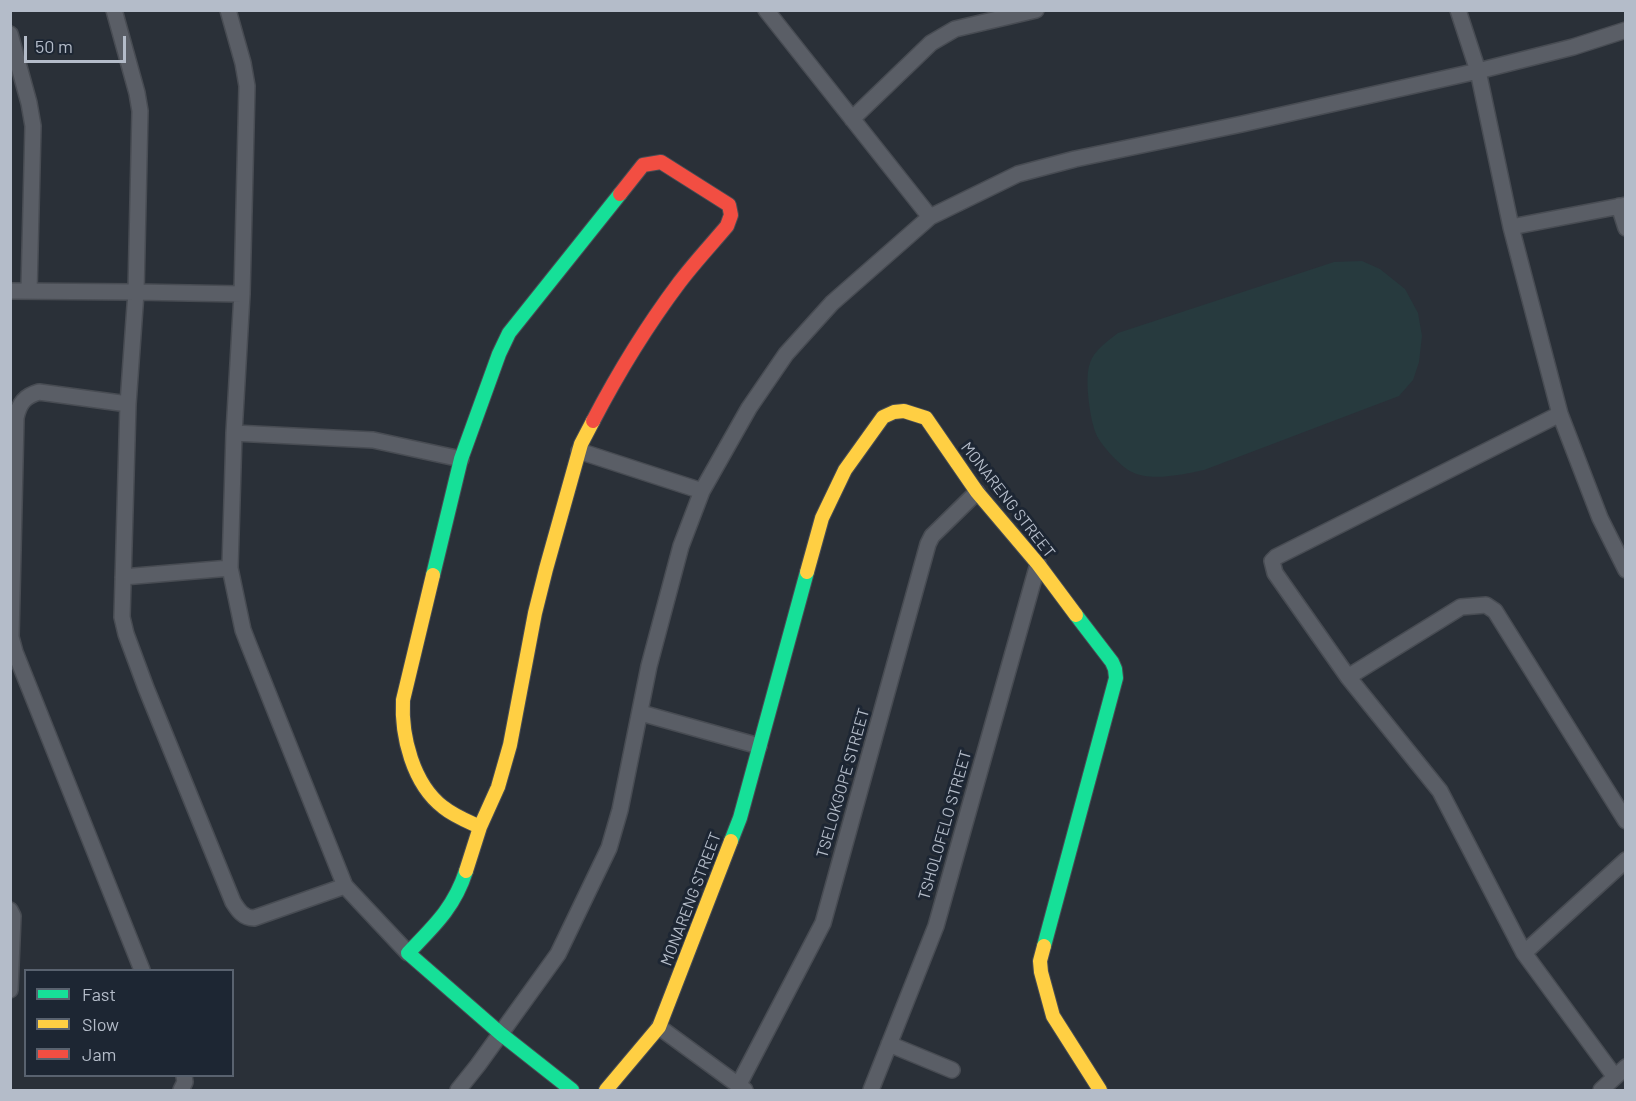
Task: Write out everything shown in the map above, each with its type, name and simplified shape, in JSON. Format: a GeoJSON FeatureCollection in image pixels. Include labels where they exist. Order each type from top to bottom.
{"type":"FeatureCollection","features":[{"type":"Feature","properties":{"kind":"street"},"geometry":{"type":"LineString","coordinates":[[114,10],[140,111],[136,291],[128,404],[123,578],[122,617],[126,634],[236,907],[245,917],[254,918],[345,885]]}},
{"type":"Feature","properties":{"kind":"street"},"geometry":{"type":"LineString","coordinates":[[228,10],[247,86],[242,294],[234,433],[230,568],[243,630],[345,885],[408,953],[501,1034],[572,1090]]}},
{"type":"Feature","properties":{"kind":"street"},"geometry":{"type":"LineString","coordinates":[[766,10],[930,218]]}},
{"type":"Feature","properties":{"kind":"street"},"geometry":{"type":"LineString","coordinates":[[852,119],[931,43],[955,29],[1036,10]]}},
{"type":"Feature","properties":{"kind":"street"},"geometry":{"type":"LineString","coordinates":[[1458,10],[1478,71],[1511,227],[1560,414],[1600,518],[1626,570]]}},
{"type":"Feature","properties":{"kind":"street"},"geometry":{"type":"LineString","coordinates":[[458,1090],[558,954],[609,848],[620,810],[649,666],[681,546],[702,491],[749,408],[786,354],[832,303],[930,218],[1018,174],[1478,71],[1626,30]]}},
{"type":"Feature","properties":{"kind":"street"},"geometry":{"type":"LineString","coordinates":[[10,34],[33,126],[29,291]]}},
{"type":"Feature","properties":{"kind":"street"},"geometry":{"type":"LineString","coordinates":[[408,953],[445,914],[453,901],[498,787],[510,745],[535,613],[581,444],[614,381],[648,327],[680,282],[728,226],[730,220],[729,205],[661,162],[643,165],[509,333],[499,354],[461,459],[403,700],[402,718],[409,752],[436,801],[480,828]]}},
{"type":"Feature","properties":{"kind":"street"},"geometry":{"type":"LineString","coordinates":[[1511,227],[1622,206],[1626,228]]}},
{"type":"Feature","properties":{"kind":"street"},"geometry":{"type":"LineString","coordinates":[[10,291],[242,294]]}},
{"type":"Feature","properties":{"kind":"street"},"geometry":{"type":"LineString","coordinates":[[128,404],[39,392],[26,397],[20,404],[16,418],[11,637],[142,969]]}},
{"type":"Feature","properties":{"kind":"street","name":"MONARENG STREET"},"geometry":{"type":"LineString","coordinates":[[606,1090],[659,1027],[740,818],[822,518],[845,470],[883,417],[894,411],[904,411],[926,418],[976,492],[1038,564],[1115,669],[1116,678],[1040,961],[1053,1016],[1100,1090]]}},
{"type":"Feature","properties":{"kind":"street"},"geometry":{"type":"LineString","coordinates":[[1560,414],[1272,561],[1275,573],[1348,677],[1440,791],[1524,953],[1620,1072],[1601,1090]]}},
{"type":"Feature","properties":{"kind":"street"},"geometry":{"type":"LineString","coordinates":[[234,433],[373,440],[461,459]]}},
{"type":"Feature","properties":{"kind":"street"},"geometry":{"type":"LineString","coordinates":[[579,451],[702,491]]}},
{"type":"Feature","properties":{"kind":"street","name":"TSELOKGOPE STREET"},"geometry":{"type":"LineString","coordinates":[[741,1088],[823,923],[928,544],[932,536],[976,492]]}},
{"type":"Feature","properties":{"kind":"street","name":"TSHOLOFELO STREET"},"geometry":{"type":"LineString","coordinates":[[871,1090],[936,926],[1038,564]]}},
{"type":"Feature","properties":{"kind":"street"},"geometry":{"type":"LineString","coordinates":[[123,578],[230,568]]}},
{"type":"Feature","properties":{"kind":"street"},"geometry":{"type":"LineString","coordinates":[[1348,677],[1461,608],[1486,605],[1495,611],[1626,821]]}},
{"type":"Feature","properties":{"kind":"street"},"geometry":{"type":"LineString","coordinates":[[641,713],[759,746]]}},
{"type":"Feature","properties":{"kind":"street"},"geometry":{"type":"LineString","coordinates":[[1524,953],[1626,860]]}},
{"type":"Feature","properties":{"kind":"street"},"geometry":{"type":"LineString","coordinates":[[10,910],[13,916],[10,990]]}},
{"type":"Feature","properties":{"kind":"street"},"geometry":{"type":"LineString","coordinates":[[659,1027],[741,1088]]}},
{"type":"Feature","properties":{"kind":"street"},"geometry":{"type":"LineString","coordinates":[[889,1044],[952,1070]]}},
{"type":"Feature","properties":{"kind":"green space"},"geometry":{"type":"Polygon","coordinates":[[[1362,261],[1380,269],[1405,289],[1418,313],[1422,336],[1419,362],[1413,380],[1399,396],[1204,470],[1178,475],[1158,477],[1132,472],[1117,461],[1099,440],[1090,410],[1088,370],[1095,354],[1118,333],[1334,262],[1362,261]]]}},
{"type":"Feature","properties":{"kind":"traffic: fast"},"geometry":{"type":"LineString","coordinates":[[433,575],[461,459],[499,354],[509,333],[620,194]]}},
{"type":"Feature","properties":{"kind":"traffic: fast"},"geometry":{"type":"LineString","coordinates":[[731,841],[740,818],[807,572]]}},
{"type":"Feature","properties":{"kind":"traffic: fast"},"geometry":{"type":"LineString","coordinates":[[1044,946],[1116,678],[1112,662],[1076,615]]}},
{"type":"Feature","properties":{"kind":"traffic: fast"},"geometry":{"type":"LineString","coordinates":[[466,871],[456,896],[449,906],[435,925],[408,953],[501,1034],[572,1090]]}},
{"type":"Feature","properties":{"kind":"traffic: slow"},"geometry":{"type":"LineString","coordinates":[[807,572],[822,518],[845,470],[883,417],[904,411],[926,418],[977,492],[1038,564],[1076,615]]}},
{"type":"Feature","properties":{"kind":"traffic: slow"},"geometry":{"type":"LineString","coordinates":[[466,871],[480,827],[498,787],[510,745],[535,613],[546,569],[581,444],[593,421]]}},
{"type":"Feature","properties":{"kind":"traffic: slow"},"geometry":{"type":"LineString","coordinates":[[433,575],[403,700],[404,729],[411,758],[424,786],[443,807],[480,827]]}},
{"type":"Feature","properties":{"kind":"traffic: slow"},"geometry":{"type":"LineString","coordinates":[[606,1090],[659,1027],[731,841]]}},
{"type":"Feature","properties":{"kind":"traffic: slow"},"geometry":{"type":"LineString","coordinates":[[1044,946],[1040,961],[1041,972],[1053,1016],[1100,1090]]}},
{"type":"Feature","properties":{"kind":"traffic: jam"},"geometry":{"type":"LineString","coordinates":[[593,421],[622,368],[655,316],[727,226],[731,215],[729,205],[661,162],[643,165],[620,194]]}}]}
